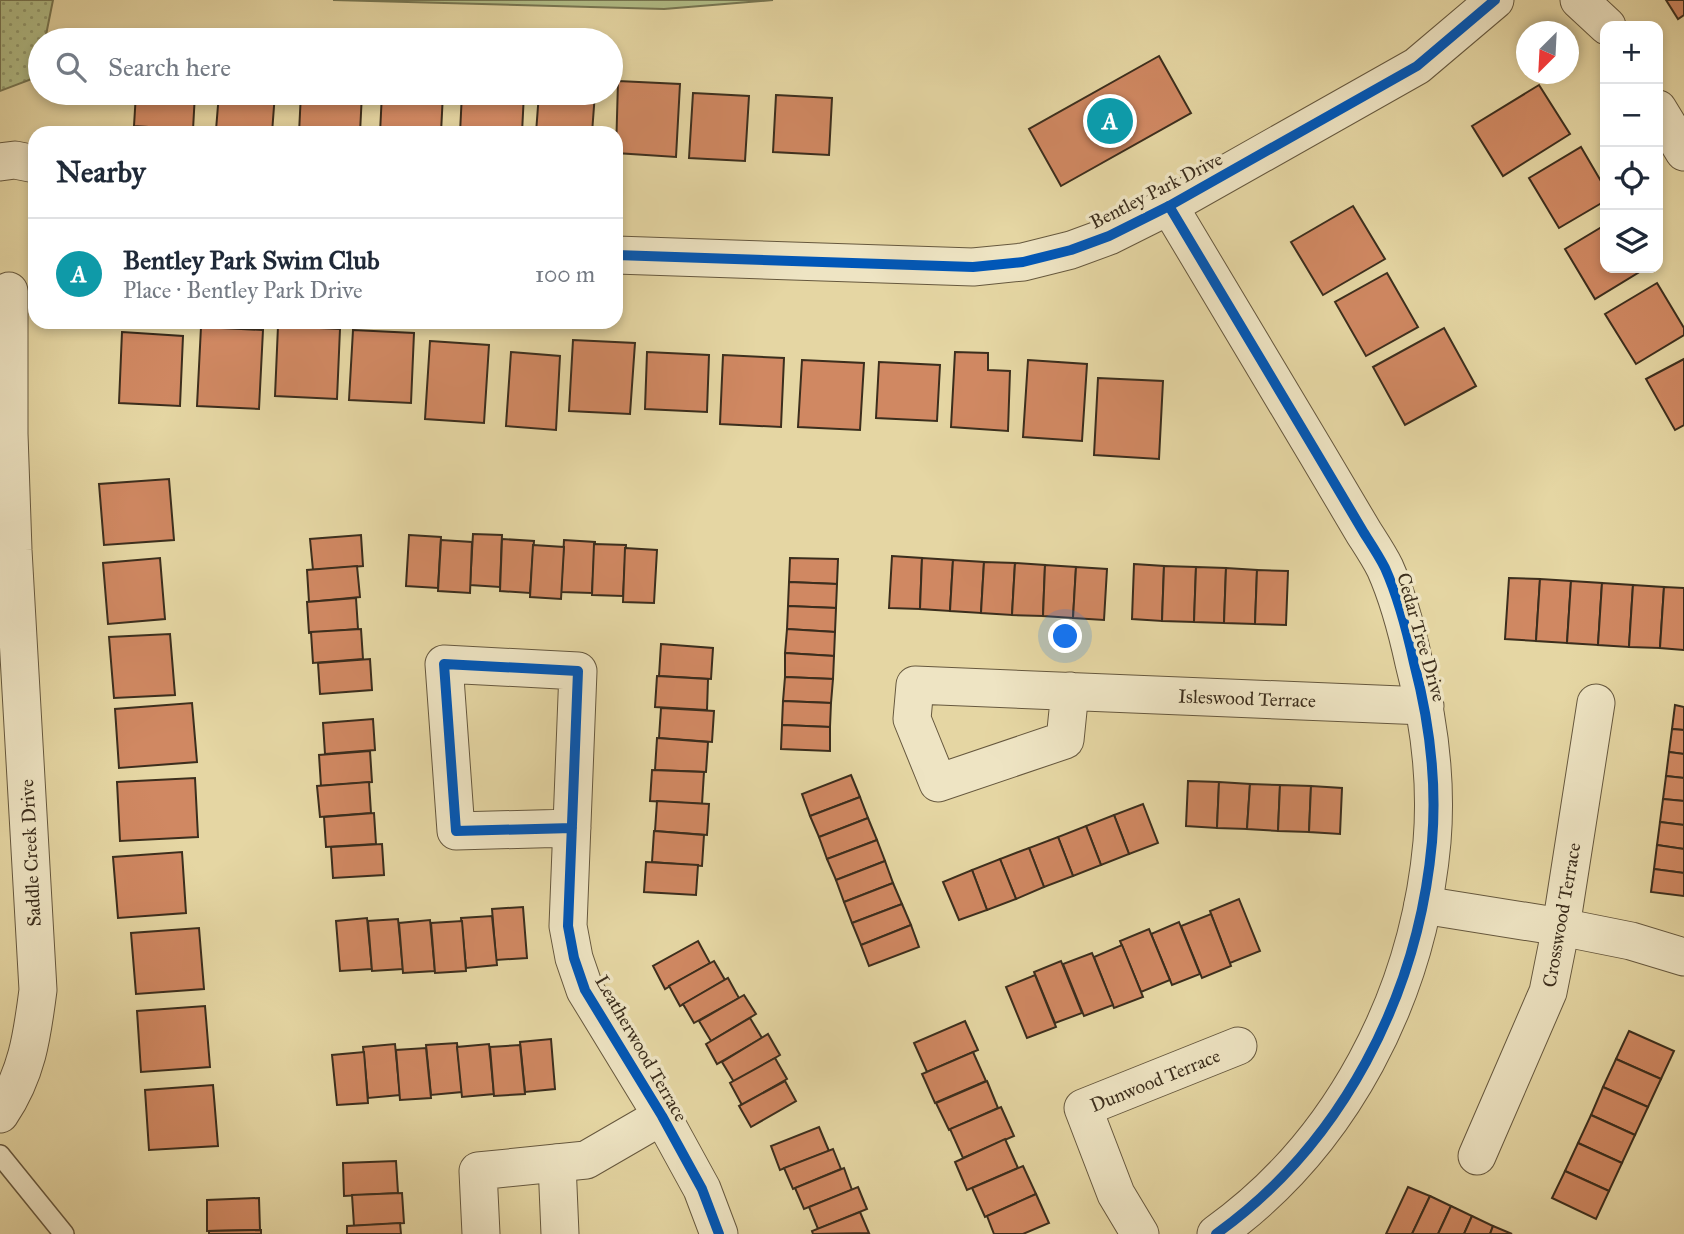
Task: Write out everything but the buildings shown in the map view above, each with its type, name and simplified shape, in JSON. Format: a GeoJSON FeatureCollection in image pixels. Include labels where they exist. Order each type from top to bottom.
{"type":"FeatureCollection","features":[{"type":"Feature","properties":{"kind":"street","name":"Bentley Park Drive"},"geometry":{"type":"LineString","coordinates":[[623,255],[973,267],[1023,262],[1071,250],[1109,236],[1169,206],[1416,66],[1495,0]]}},
{"type":"Feature","properties":{"kind":"street"},"geometry":{"type":"LineString","coordinates":[[1579,0],[1602,21]]}},
{"type":"Feature","properties":{"kind":"street"},"geometry":{"type":"LineString","coordinates":[[1663,117],[1684,152]]}},
{"type":"Feature","properties":{"kind":"street"},"geometry":{"type":"LineString","coordinates":[[0,162],[15,160],[28,163]]}},
{"type":"Feature","properties":{"kind":"street","name":"Cedar Tree Drive"},"geometry":{"type":"LineString","coordinates":[[1169,206],[1385,568],[1408,638],[1425,706],[1432,773],[1432,840],[1423,905],[1402,983],[1373,1052],[1336,1114],[1287,1174],[1216,1234]]}},
{"type":"Feature","properties":{"kind":"street","name":"Saddle Creek Drive"},"geometry":{"type":"LineString","coordinates":[[0,1114],[23,1073],[32,1039],[38,990],[9,434],[15,289]]}},
{"type":"Feature","properties":{"kind":"street","name":"Leatherwood Terrace"},"geometry":{"type":"LineString","coordinates":[[572,828],[456,831],[444,664],[578,671],[572,828],[568,926],[574,958],[585,990],[662,1116],[702,1189],[719,1234]]}},
{"type":"Feature","properties":{"kind":"street","name":"Isleswood Terrace"},"geometry":{"type":"LineString","coordinates":[[1070,691],[1425,706]]}},
{"type":"Feature","properties":{"kind":"street","name":"Crosswood Terrace"},"geometry":{"type":"LineString","coordinates":[[1477,1156],[1548,992],[1561,927],[1596,703]]}},
{"type":"Feature","properties":{"kind":"street"},"geometry":{"type":"LineString","coordinates":[[1423,905],[1561,927],[1631,941],[1684,957]]}},
{"type":"Feature","properties":{"kind":"street","name":"Dunwood Terrace"},"geometry":{"type":"LineString","coordinates":[[1140,1234],[1116,1194],[1083,1108],[1238,1046]]}},
{"type":"Feature","properties":{"kind":"street"},"geometry":{"type":"LineString","coordinates":[[481,1234],[478,1171],[586,1160],[662,1116]]}},
{"type":"Feature","properties":{"kind":"street"},"geometry":{"type":"LineString","coordinates":[[557,1163],[560,1234]]}},
{"type":"Feature","properties":{"kind":"lane"},"geometry":{"type":"LineString","coordinates":[[0,1155],[64,1234]]}},
{"type":"Feature","properties":{"kind":"green space"},"geometry":{"type":"Polygon","coordinates":[[[0,0],[53,0],[47,28],[28,28],[28,80],[0,91],[0,0]]]}},
{"type":"Feature","properties":{"kind":"green space"},"geometry":{"type":"Polygon","coordinates":[[[333,0],[773,0],[664,9],[333,0]]]}},
{"type":"Feature","properties":{"kind":"cycle path"},"geometry":{"type":"LineString","coordinates":[[623,255],[973,267],[1023,262],[1071,250],[1109,236],[1169,206],[1417,66],[1495,0]]}},
{"type":"Feature","properties":{"kind":"cycle path"},"geometry":{"type":"LineString","coordinates":[[1169,206],[1385,568],[1402,614],[1419,685],[1428,729],[1432,774],[1432,842],[1424,899],[1410,956],[1391,1010],[1366,1062],[1336,1111],[1301,1156],[1261,1198],[1216,1234]]}},
{"type":"Feature","properties":{"kind":"cycle path"},"geometry":{"type":"LineString","coordinates":[[572,828],[456,831],[444,664],[578,671],[568,926],[574,958],[585,990],[662,1116],[702,1189],[719,1234]]}},
{"type":"Feature","properties":{"kind":"place","name":"Bentley Park Swim Club"},"geometry":{"type":"Point","coordinates":[1110,121]}}]}
